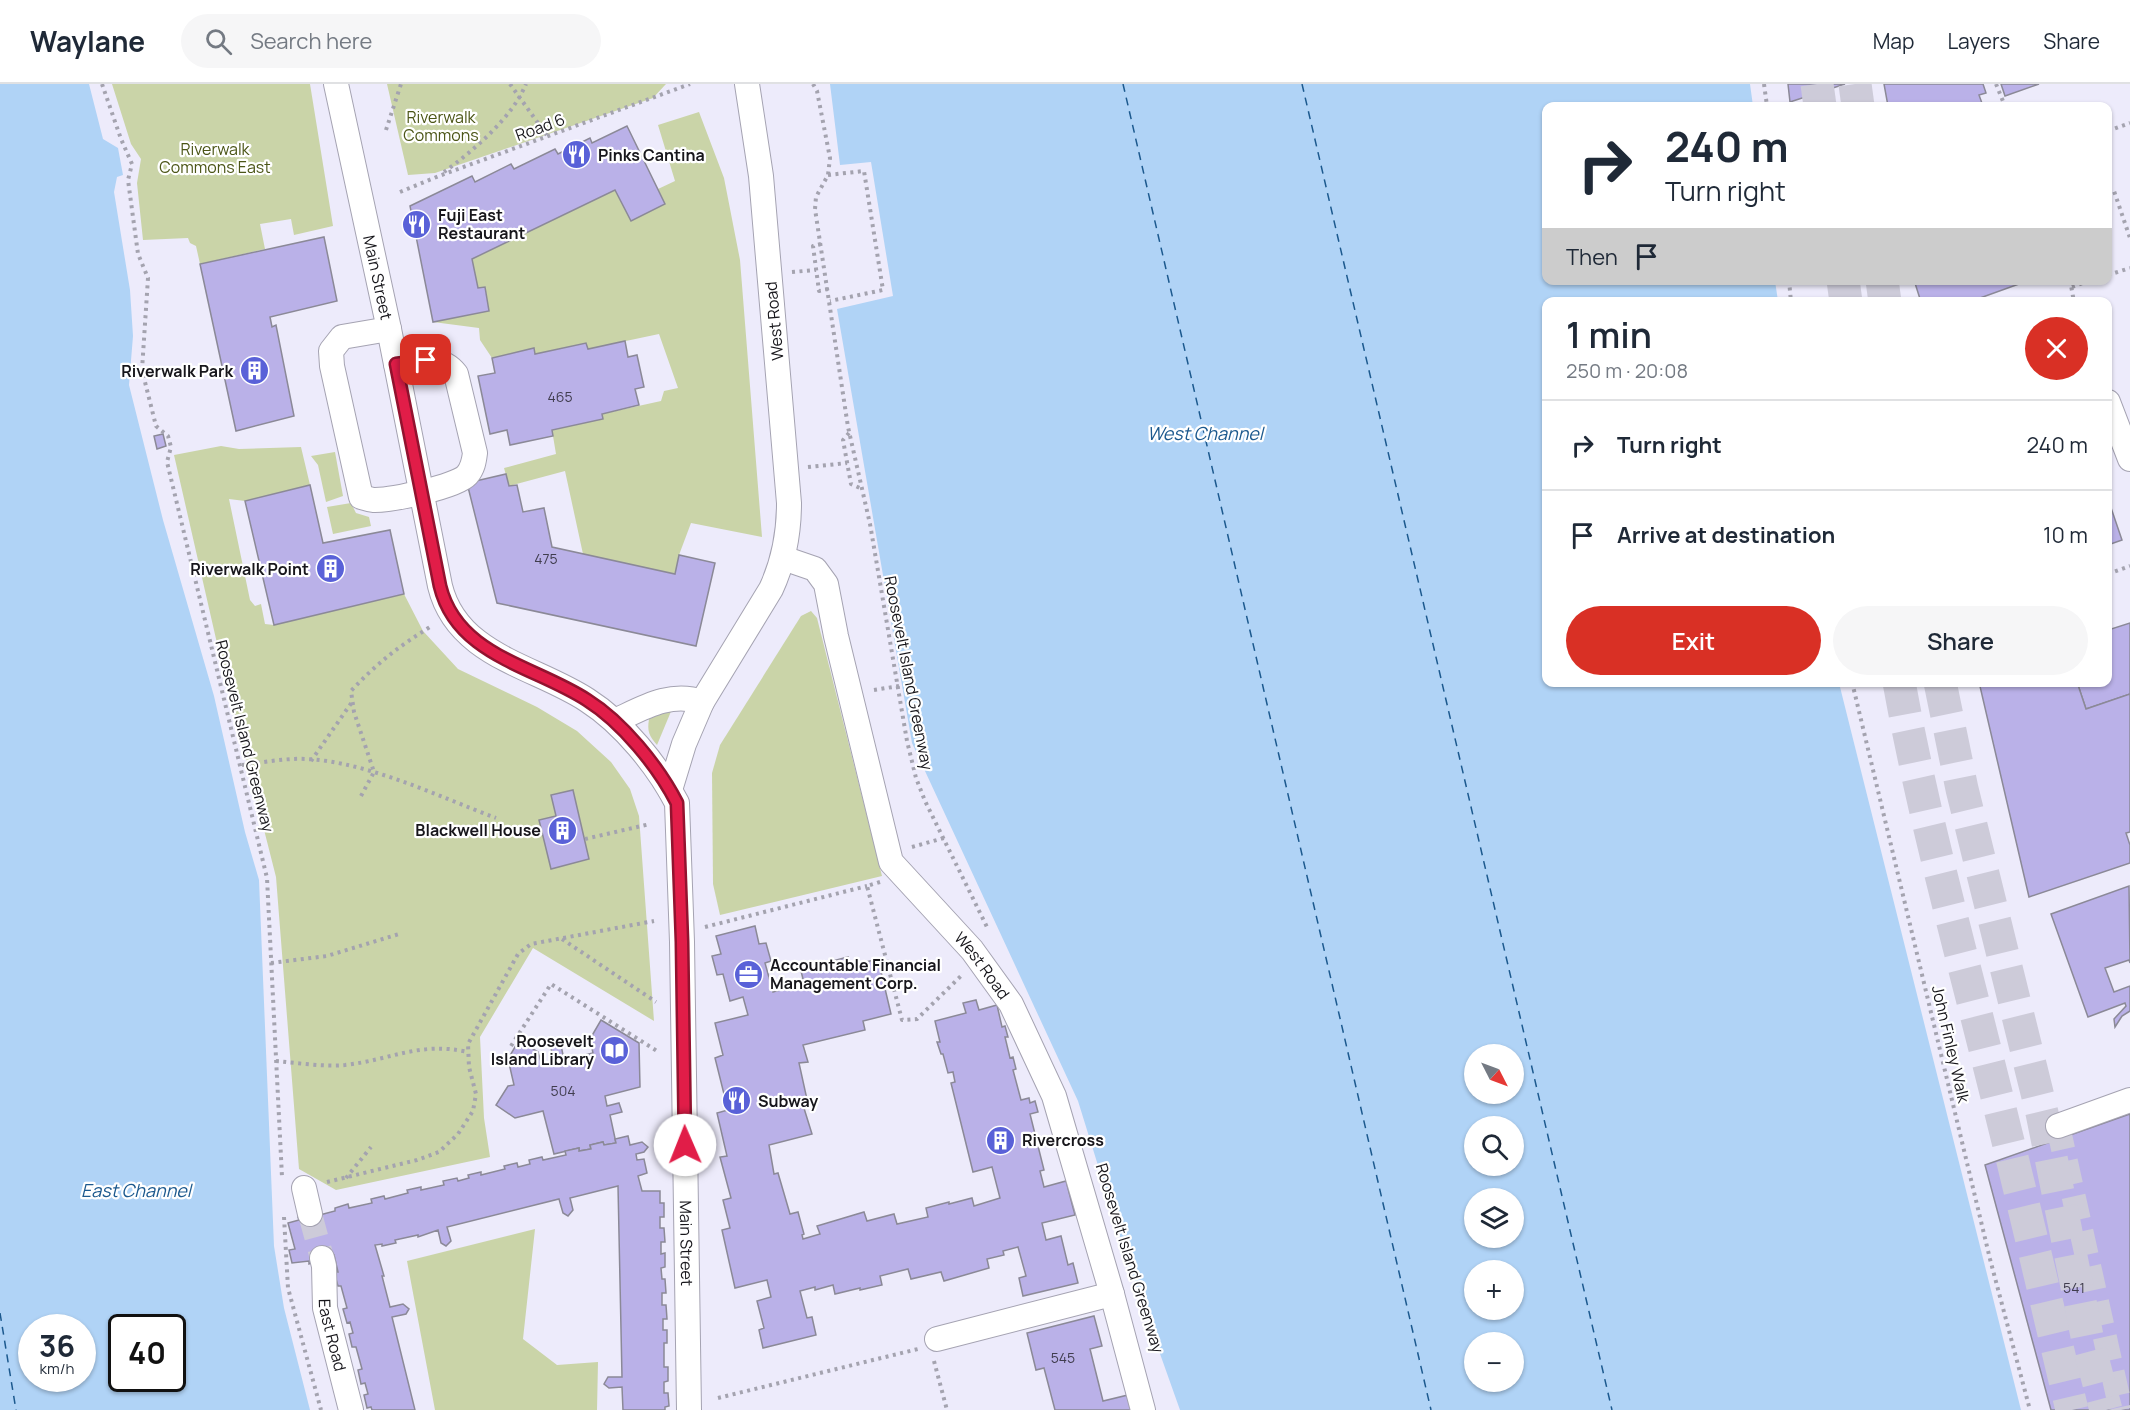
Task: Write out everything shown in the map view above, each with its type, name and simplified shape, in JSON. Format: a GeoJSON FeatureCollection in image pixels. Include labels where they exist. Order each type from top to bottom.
{"type":"FeatureCollection","features":[{"type":"Feature","properties":{"kind":"street","name":"Main Street"},"geometry":{"type":"LineString","coordinates":[[336,84],[389,329],[442,595],[456,619],[470,635],[491,652],[572,691],[615,721],[638,747],[677,803],[682,930],[689,1410]]}},
{"type":"Feature","properties":{"kind":"street","name":"West Road"},"geometry":{"type":"LineString","coordinates":[[702,702],[771,589],[783,558],[789,521],[763,196],[747,84]]}},
{"type":"Feature","properties":{"kind":"street"},"geometry":{"type":"LineString","coordinates":[[389,329],[342,337],[331,351],[332,366],[361,496],[375,500],[422,492],[461,480],[474,463],[475,453],[456,374],[449,365],[426,360],[396,364]]}},
{"type":"Feature","properties":{"kind":"street"},"geometry":{"type":"LineString","coordinates":[[2112,412],[2130,457]]}},
{"type":"Feature","properties":{"kind":"street","name":"West Road"},"geometry":{"type":"LineString","coordinates":[[783,558],[815,569],[826,585],[836,636],[891,862],[979,959],[1011,1004],[1054,1096],[1112,1294],[1143,1410]]}},
{"type":"Feature","properties":{"kind":"street"},"geometry":{"type":"LineString","coordinates":[[615,721],[654,704],[678,697],[687,697],[702,702],[684,744],[670,790]]}},
{"type":"Feature","properties":{"kind":"street"},"geometry":{"type":"LineString","coordinates":[[2058,1125],[2130,1100]]}},
{"type":"Feature","properties":{"kind":"street"},"geometry":{"type":"LineString","coordinates":[[293,1190],[310,1214]]}},
{"type":"Feature","properties":{"kind":"street","name":"East Road"},"geometry":{"type":"LineString","coordinates":[[322,1258],[325,1308],[351,1410]]}},
{"type":"Feature","properties":{"kind":"street"},"geometry":{"type":"LineString","coordinates":[[930,1348],[1112,1294]]}},
{"type":"Feature","properties":{"kind":"path","name":"Roosevelt Island Greenway"},"geometry":{"type":"LineString","coordinates":[[102,84],[132,164],[128,180],[138,254],[148,278],[142,370],[156,426],[168,436],[171,447],[167,462],[242,765],[267,878],[276,1061],[293,1190]]}},
{"type":"Feature","properties":{"kind":"path"},"geometry":{"type":"LineString","coordinates":[[386,130],[401,84]]}},
{"type":"Feature","properties":{"kind":"path"},"geometry":{"type":"LineString","coordinates":[[510,84],[548,137]]}},
{"type":"Feature","properties":{"kind":"path"},"geometry":{"type":"LineString","coordinates":[[439,176],[472,152],[519,99],[526,84]]}},
{"type":"Feature","properties":{"kind":"path","name":"Road 6"},"geometry":{"type":"LineString","coordinates":[[400,192],[690,84]]}},
{"type":"Feature","properties":{"kind":"path","name":"Roosevelt Island Greenway"},"geometry":{"type":"LineString","coordinates":[[813,84],[817,91],[830,158],[828,175],[816,196],[815,209],[849,433],[863,490],[907,741],[916,778],[988,930]]}},
{"type":"Feature","properties":{"kind":"path"},"geometry":{"type":"LineString","coordinates":[[1764,84],[1766,102]]}},
{"type":"Feature","properties":{"kind":"path"},"geometry":{"type":"LineString","coordinates":[[1996,84],[2003,102]]}},
{"type":"Feature","properties":{"kind":"path"},"geometry":{"type":"LineString","coordinates":[[2112,130],[2130,123]]}},
{"type":"Feature","properties":{"kind":"path"},"geometry":{"type":"LineString","coordinates":[[828,175],[864,171],[883,290],[830,301]]}},
{"type":"Feature","properties":{"kind":"path"},"geometry":{"type":"LineString","coordinates":[[2112,190],[2130,237]]}},
{"type":"Feature","properties":{"kind":"path"},"geometry":{"type":"LineString","coordinates":[[821,244],[813,246],[819,291],[828,289]]}},
{"type":"Feature","properties":{"kind":"path"},"geometry":{"type":"LineString","coordinates":[[2112,274],[2130,268]]}},
{"type":"Feature","properties":{"kind":"path"},"geometry":{"type":"LineString","coordinates":[[785,273],[816,270]]}},
{"type":"Feature","properties":{"kind":"path"},"geometry":{"type":"LineString","coordinates":[[2073,297],[2072,287],[2077,285]]}},
{"type":"Feature","properties":{"kind":"path"},"geometry":{"type":"LineString","coordinates":[[849,433],[843,440],[851,484],[863,490]]}},
{"type":"Feature","properties":{"kind":"path"},"geometry":{"type":"LineString","coordinates":[[801,468],[848,463]]}},
{"type":"Feature","properties":{"kind":"path"},"geometry":{"type":"LineString","coordinates":[[2112,573],[2130,566]]}},
{"type":"Feature","properties":{"kind":"path"},"geometry":{"type":"LineString","coordinates":[[361,796],[374,772],[354,712],[351,691],[373,667],[397,647],[430,627]]}},
{"type":"Feature","properties":{"kind":"path","name":"John Finley Walk"},"geometry":{"type":"LineString","coordinates":[[1853,687],[1990,1259],[2030,1410]]}},
{"type":"Feature","properties":{"kind":"path"},"geometry":{"type":"LineString","coordinates":[[311,761],[352,701]]}},
{"type":"Feature","properties":{"kind":"path"},"geometry":{"type":"LineString","coordinates":[[242,765],[294,759],[342,764],[374,772],[496,818]]}},
{"type":"Feature","properties":{"kind":"path"},"geometry":{"type":"LineString","coordinates":[[585,839],[650,824]]}},
{"type":"Feature","properties":{"kind":"path"},"geometry":{"type":"LineString","coordinates":[[925,843],[944,838]]}},
{"type":"Feature","properties":{"kind":"path"},"geometry":{"type":"LineString","coordinates":[[704,927],[903,876]]}},
{"type":"Feature","properties":{"kind":"path"},"geometry":{"type":"LineString","coordinates":[[867,886],[902,1020],[917,1019],[979,959]]}},
{"type":"Feature","properties":{"kind":"path"},"geometry":{"type":"LineString","coordinates":[[293,1190],[417,1160],[439,1152],[458,1134],[473,1111],[476,1094],[469,1067],[468,1044],[518,954],[531,944],[654,921]]}},
{"type":"Feature","properties":{"kind":"path"},"geometry":{"type":"LineString","coordinates":[[271,963],[327,956],[399,934]]}},
{"type":"Feature","properties":{"kind":"path"},"geometry":{"type":"LineString","coordinates":[[560,939],[656,1002]]}},
{"type":"Feature","properties":{"kind":"path"},"geometry":{"type":"LineString","coordinates":[[511,1046],[551,984],[657,1051]]}},
{"type":"Feature","properties":{"kind":"path"},"geometry":{"type":"LineString","coordinates":[[276,1061],[344,1065],[418,1049],[438,1048],[468,1052]]}},
{"type":"Feature","properties":{"kind":"path"},"geometry":{"type":"LineString","coordinates":[[345,1178],[371,1147]]}},
{"type":"Feature","properties":{"kind":"path"},"geometry":{"type":"LineString","coordinates":[[284,1216],[288,1288],[321,1410]]}},
{"type":"Feature","properties":{"kind":"path"},"geometry":{"type":"LineString","coordinates":[[718,1398],[930,1348],[947,1410]]}},
{"type":"Feature","properties":{"kind":"green space","name":"Riverwalk Commons East"},"geometry":{"type":"Polygon","coordinates":[[[112,84],[310,84],[333,226],[294,235],[291,219],[260,224],[265,249],[200,264],[196,246],[190,243],[188,238],[143,240],[137,183],[141,159],[131,144],[112,84]]]}},
{"type":"Feature","properties":{"kind":"green space","name":"Riverwalk Commons"},"geometry":{"type":"Polygon","coordinates":[[[387,84],[666,84],[653,98],[435,173],[408,175],[387,84]]]}},
{"type":"Feature","properties":{"kind":"green space"},"geometry":{"type":"Polygon","coordinates":[[[699,112],[724,178],[740,260],[762,537],[691,523],[679,555],[675,574],[583,554],[565,471],[509,486],[504,468],[556,454],[552,430],[603,419],[602,414],[661,401],[664,391],[678,388],[659,334],[588,349],[586,343],[535,354],[534,349],[492,358],[480,340],[479,328],[433,322],[489,310],[485,287],[478,288],[472,259],[615,190],[665,204],[658,189],[675,181],[658,125],[699,112]]]}},
{"type":"Feature","properties":{"kind":"green space"},"geometry":{"type":"Polygon","coordinates":[[[221,446],[239,449],[301,447],[310,485],[245,501],[229,499],[250,600],[255,606],[261,604],[265,624],[274,625],[404,594],[423,631],[458,669],[537,707],[577,731],[611,762],[630,789],[639,816],[654,1021],[533,948],[480,1037],[484,1118],[490,1157],[336,1190],[299,1169],[276,877],[219,652],[174,455],[221,446]]]}},
{"type":"Feature","properties":{"kind":"green space"},"geometry":{"type":"Polygon","coordinates":[[[335,452],[343,496],[326,502],[318,465],[311,456],[335,452]]]}},
{"type":"Feature","properties":{"kind":"green space"},"geometry":{"type":"Polygon","coordinates":[[[351,503],[356,513],[369,517],[371,526],[333,534],[327,507],[351,503]]]}},
{"type":"Feature","properties":{"kind":"green space"},"geometry":{"type":"Polygon","coordinates":[[[811,611],[817,618],[882,876],[720,915],[713,884],[712,773],[720,745],[801,616],[811,611]]]}},
{"type":"Feature","properties":{"kind":"green space"},"geometry":{"type":"Polygon","coordinates":[[[672,709],[657,745],[649,733],[649,719],[659,712],[672,709]]]}},
{"type":"Feature","properties":{"kind":"green space"},"geometry":{"type":"Polygon","coordinates":[[[535,1229],[523,1339],[557,1365],[598,1362],[597,1410],[435,1410],[407,1261],[535,1229]]]}},
{"type":"Feature","properties":{"kind":"water","name":"East Channel"},"geometry":{"type":"Polygon","coordinates":[[[0,84],[89,84],[103,139],[118,148],[123,175],[117,177],[114,192],[130,290],[133,336],[129,385],[163,520],[214,696],[245,832],[259,880],[274,1246],[284,1308],[310,1410],[0,1410],[0,84]]]}},
{"type":"Feature","properties":{"kind":"water","name":"West Channel"},"geometry":{"type":"Polygon","coordinates":[[[830,84],[1750,84],[1752,102],[1542,102],[1542,285],[1776,285],[1777,297],[1542,297],[1542,687],[1840,687],[2021,1410],[1180,1410],[1132,1275],[1078,1101],[912,743],[837,309],[893,296],[871,162],[840,165],[830,84]]]}},
{"type":"Feature","properties":{"kind":"building"},"geometry":{"type":"Polygon","coordinates":[[[1788,84],[1845,84],[1790,102],[1788,84]]]}},
{"type":"Feature","properties":{"kind":"building"},"geometry":{"type":"Polygon","coordinates":[[[1884,84],[1983,84],[1986,93],[1979,95],[1982,102],[1887,102],[1884,84]]]}},
{"type":"Feature","properties":{"kind":"building"},"geometry":{"type":"Polygon","coordinates":[[[2001,84],[2039,84],[2005,96],[2001,84]]]}},
{"type":"Feature","properties":{"kind":"building"},"geometry":{"type":"Polygon","coordinates":[[[627,126],[665,204],[631,221],[615,190],[472,259],[478,288],[485,287],[489,311],[433,322],[410,206],[472,176],[475,182],[511,164],[514,169],[555,149],[558,154],[590,138],[592,143],[627,126]]]}},
{"type":"Feature","properties":{"kind":"building","name":"Riverwalk Park"},"geometry":{"type":"Polygon","coordinates":[[[324,237],[337,301],[270,317],[272,327],[276,325],[294,416],[236,431],[200,264],[324,237]]]}},
{"type":"Feature","properties":{"kind":"building"},"geometry":{"type":"Polygon","coordinates":[[[1916,285],[2016,285],[1983,297],[1919,297],[1916,285]]]}},
{"type":"Feature","properties":{"kind":"building"},"geometry":{"type":"Polygon","coordinates":[[[625,341],[628,357],[637,355],[644,387],[635,389],[639,405],[602,414],[603,419],[552,430],[553,436],[510,445],[507,430],[490,434],[478,376],[495,373],[492,358],[534,348],[535,354],[586,343],[588,349],[625,341]]]}},
{"type":"Feature","properties":{"kind":"building"},"geometry":{"type":"Polygon","coordinates":[[[163,434],[166,446],[157,449],[154,436],[163,434]]]}},
{"type":"Feature","properties":{"kind":"building"},"geometry":{"type":"Polygon","coordinates":[[[506,474],[509,486],[517,485],[523,512],[544,508],[552,547],[675,574],[679,555],[715,563],[696,646],[497,603],[467,483],[506,474]]]}},
{"type":"Feature","properties":{"kind":"building","name":"Riverwalk Point"},"geometry":{"type":"Polygon","coordinates":[[[310,485],[323,543],[390,530],[404,594],[274,625],[245,501],[310,485]]]}},
{"type":"Feature","properties":{"kind":"building"},"geometry":{"type":"Polygon","coordinates":[[[2112,511],[2122,540],[2112,544],[2112,511]]]}},
{"type":"Feature","properties":{"kind":"building"},"geometry":{"type":"Polygon","coordinates":[[[2130,623],[2130,694],[2086,709],[2079,687],[2112,687],[2112,629],[2130,623]]]}},
{"type":"Feature","properties":{"kind":"building"},"geometry":{"type":"Polygon","coordinates":[[[1980,687],[2079,687],[2086,709],[2130,694],[2130,832],[2126,833],[2130,845],[2130,863],[2029,897],[1980,687]]]}},
{"type":"Feature","properties":{"kind":"building","name":"Blackwell House"},"geometry":{"type":"Polygon","coordinates":[[[573,790],[589,859],[551,869],[539,820],[556,816],[551,795],[573,790]]]}},
{"type":"Feature","properties":{"kind":"building"},"geometry":{"type":"Polygon","coordinates":[[[2129,886],[2130,963],[2129,960],[2105,968],[2114,992],[2130,986],[2130,1011],[2122,1016],[2115,1027],[2114,1019],[2126,1006],[2125,1003],[2088,1017],[2051,914],[2129,886]]]}},
{"type":"Feature","properties":{"kind":"building","name":"Rivercross"},"geometry":{"type":"Polygon","coordinates":[[[755,926],[759,944],[766,943],[771,961],[765,963],[773,992],[790,987],[789,982],[803,979],[801,971],[826,965],[825,963],[848,957],[850,966],[878,959],[891,1014],[863,1021],[865,1030],[803,1045],[808,1062],[799,1063],[808,1104],[803,1105],[812,1134],[769,1145],[774,1174],[778,1173],[790,1214],[798,1212],[804,1234],[803,1239],[820,1234],[817,1226],[864,1212],[867,1221],[894,1214],[897,1224],[928,1217],[926,1208],[949,1202],[949,1204],[972,1198],[974,1206],[1000,1198],[992,1167],[973,1172],[951,1083],[955,1082],[953,1072],[948,1073],[937,1042],[940,1042],[935,1021],[966,1013],[963,1003],[976,1000],[979,1010],[997,1005],[1002,1027],[1005,1026],[1008,1037],[1005,1037],[1010,1058],[1013,1057],[1016,1069],[1013,1070],[1021,1100],[1029,1098],[1030,1103],[1035,1101],[1038,1112],[1030,1114],[1044,1170],[1040,1171],[1044,1187],[1066,1181],[1075,1215],[1042,1223],[1046,1240],[1061,1236],[1068,1265],[1073,1263],[1078,1283],[1023,1296],[1019,1278],[1026,1276],[1018,1247],[1003,1251],[1004,1255],[987,1259],[989,1268],[944,1281],[941,1272],[911,1279],[908,1269],[880,1276],[882,1285],[860,1290],[860,1288],[835,1294],[833,1285],[815,1290],[815,1287],[800,1291],[807,1318],[812,1317],[816,1335],[763,1348],[759,1330],[764,1328],[757,1301],[771,1297],[767,1280],[735,1288],[722,1230],[730,1228],[723,1200],[731,1198],[720,1157],[727,1156],[717,1113],[728,1110],[715,1058],[723,1055],[715,1023],[748,1015],[743,997],[730,1001],[723,974],[717,975],[712,956],[721,954],[716,936],[755,926]]]}},
{"type":"Feature","properties":{"kind":"building"},"geometry":{"type":"Polygon","coordinates":[[[601,1020],[639,1043],[640,1087],[605,1096],[607,1106],[619,1103],[622,1112],[610,1115],[616,1143],[604,1145],[603,1142],[590,1145],[591,1149],[579,1151],[579,1148],[554,1154],[543,1111],[515,1118],[496,1105],[508,1086],[514,1085],[508,1059],[519,1040],[538,1052],[542,1065],[554,1062],[551,1048],[561,1045],[564,1060],[593,1053],[590,1039],[601,1020]]]}},
{"type":"Feature","properties":{"kind":"building"},"geometry":{"type":"Polygon","coordinates":[[[2130,1114],[2130,1410],[2051,1410],[1985,1165],[2130,1114]]]}},
{"type":"Feature","properties":{"kind":"building"},"geometry":{"type":"Polygon","coordinates":[[[628,1136],[630,1145],[642,1142],[648,1147],[644,1152],[636,1154],[637,1160],[644,1159],[647,1173],[638,1176],[642,1191],[660,1191],[660,1203],[664,1203],[664,1217],[660,1217],[660,1228],[664,1228],[665,1242],[661,1242],[661,1254],[665,1253],[665,1267],[661,1268],[666,1293],[662,1293],[662,1305],[666,1305],[667,1319],[663,1319],[663,1330],[667,1330],[667,1343],[664,1343],[664,1367],[668,1367],[668,1381],[664,1382],[664,1393],[668,1393],[669,1406],[665,1407],[665,1410],[623,1410],[622,1387],[609,1388],[604,1384],[608,1377],[622,1377],[618,1186],[570,1198],[573,1210],[568,1216],[563,1213],[559,1199],[447,1227],[451,1241],[446,1246],[441,1243],[438,1230],[418,1237],[418,1235],[395,1240],[396,1243],[375,1245],[390,1307],[403,1304],[409,1309],[406,1314],[392,1317],[415,1410],[367,1408],[364,1395],[368,1394],[365,1383],[361,1384],[358,1370],[362,1369],[356,1347],[352,1347],[349,1334],[353,1333],[343,1309],[347,1308],[341,1286],[338,1286],[334,1272],[338,1272],[334,1255],[309,1264],[309,1261],[292,1263],[289,1250],[295,1249],[288,1223],[299,1220],[298,1217],[311,1214],[312,1217],[335,1211],[335,1208],[348,1204],[349,1208],[372,1203],[371,1199],[384,1196],[385,1199],[408,1193],[407,1190],[421,1187],[421,1190],[444,1185],[443,1181],[457,1178],[458,1181],[469,1178],[468,1175],[481,1172],[481,1175],[505,1169],[504,1166],[517,1163],[518,1167],[530,1164],[529,1160],[542,1157],[543,1160],[566,1155],[565,1151],[579,1148],[579,1151],[591,1149],[590,1145],[603,1142],[604,1145],[616,1143],[615,1139],[628,1136]]]}},
{"type":"Feature","properties":{"kind":"building"},"geometry":{"type":"Polygon","coordinates":[[[1094,1316],[1102,1346],[1090,1349],[1103,1401],[1128,1395],[1132,1410],[1055,1410],[1044,1368],[1036,1370],[1027,1333],[1094,1316]]]}},
{"type":"Feature","properties":{"kind":"ferry route"},"geometry":{"type":"LineString","coordinates":[[1123,84],[1431,1410]]}},
{"type":"Feature","properties":{"kind":"ferry route"},"geometry":{"type":"LineString","coordinates":[[1302,84],[1612,1410]]}},
{"type":"Feature","properties":{"kind":"ferry route"},"geometry":{"type":"LineString","coordinates":[[0,1313],[16,1410]]}},
{"type":"Feature","properties":{"kind":"tunnel"},"geometry":{"type":"LineString","coordinates":[[1817,84],[1819,102]]}},
{"type":"Feature","properties":{"kind":"tunnel"},"geometry":{"type":"LineString","coordinates":[[1855,84],[1857,102]]}},
{"type":"Feature","properties":{"kind":"tunnel"},"geometry":{"type":"LineString","coordinates":[[1844,285],[1845,297]]}},
{"type":"Feature","properties":{"kind":"tunnel"},"geometry":{"type":"LineString","coordinates":[[1883,285],[1884,297]]}},
{"type":"Feature","properties":{"kind":"tunnel"},"geometry":{"type":"LineString","coordinates":[[1900,687],[1929,824],[2072,1410]]}},
{"type":"Feature","properties":{"kind":"tunnel"},"geometry":{"type":"LineString","coordinates":[[1941,687],[1962,789],[2042,1113],[2089,1346],[2106,1410]]}},
{"type":"Feature","properties":{"kind":"tunnel"},"geometry":{"type":"LineString","coordinates":[[2058,1126],[2121,1410]]}},
{"type":"Feature","properties":{"kind":"tunnel"},"geometry":{"type":"LineString","coordinates":[[310,1214],[322,1258]]}},
{"type":"Feature","properties":{"kind":"place","name":"Pinks Cantina"},"geometry":{"type":"Point","coordinates":[577,155]}},
{"type":"Feature","properties":{"kind":"place","name":"Fuji East Restaurant"},"geometry":{"type":"Point","coordinates":[417,224]}},
{"type":"Feature","properties":{"kind":"place","name":"Riverwalk Park"},"geometry":{"type":"Point","coordinates":[254,371]}},
{"type":"Feature","properties":{"kind":"place","name":"Riverwalk Point"},"geometry":{"type":"Point","coordinates":[330,569]}},
{"type":"Feature","properties":{"kind":"place","name":"Blackwell House"},"geometry":{"type":"Point","coordinates":[562,830]}},
{"type":"Feature","properties":{"kind":"place","name":"Accountable Financial Management Corp."},"geometry":{"type":"Point","coordinates":[749,974]}},
{"type":"Feature","properties":{"kind":"place","name":"Roosevelt Island Library"},"geometry":{"type":"Point","coordinates":[615,1050]}},
{"type":"Feature","properties":{"kind":"place","name":"Subway"},"geometry":{"type":"Point","coordinates":[737,1101]}},
{"type":"Feature","properties":{"kind":"place","name":"Rivercross"},"geometry":{"type":"Point","coordinates":[1001,1140]}},
{"type":"Feature","properties":{"kind":"route"},"geometry":{"type":"LineString","coordinates":[[426,360],[396,364],[442,595],[452,614],[470,635],[491,652],[588,700],[615,721],[644,755],[677,803],[681,883],[685,1145]]}}]}
